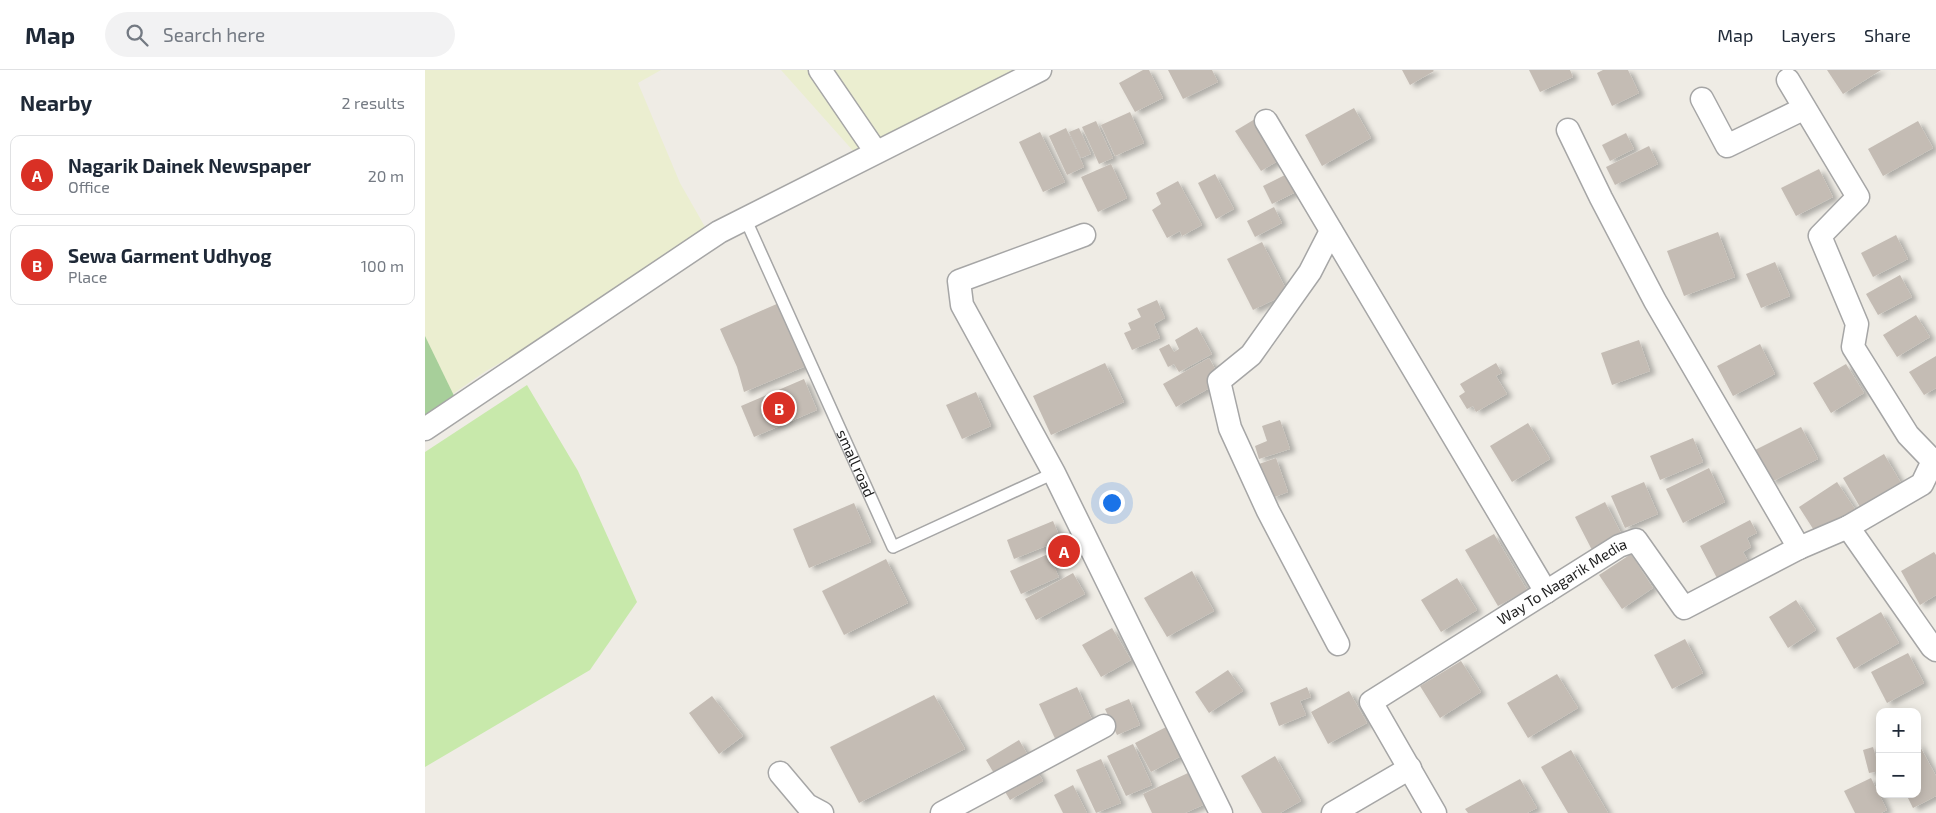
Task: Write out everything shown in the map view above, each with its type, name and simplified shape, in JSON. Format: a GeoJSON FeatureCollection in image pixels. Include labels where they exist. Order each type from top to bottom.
{"type":"FeatureCollection","features":[{"type":"Feature","properties":{"kind":"street"},"geometry":{"type":"LineString","coordinates":[[820,70],[875,152]]}},
{"type":"Feature","properties":{"kind":"street"},"geometry":{"type":"LineString","coordinates":[[425,429],[719,232],[1040,70]]}},
{"type":"Feature","properties":{"kind":"street"},"geometry":{"type":"LineString","coordinates":[[1788,80],[1803,109],[1858,197],[1820,236],[1857,324],[1853,347],[1908,435],[1934,460]]}},
{"type":"Feature","properties":{"kind":"street"},"geometry":{"type":"LineString","coordinates":[[1702,99],[1727,146],[1803,109]]}},
{"type":"Feature","properties":{"kind":"street"},"geometry":{"type":"LineString","coordinates":[[1265,121],[1546,592]]}},
{"type":"Feature","properties":{"kind":"street"},"geometry":{"type":"LineString","coordinates":[[1569,130],[1601,198],[1655,301],[1799,548]]}},
{"type":"Feature","properties":{"kind":"street"},"geometry":{"type":"LineString","coordinates":[[1331,232],[1310,272],[1251,355],[1219,381],[1230,428],[1268,511],[1338,644]]}},
{"type":"Feature","properties":{"kind":"street"},"geometry":{"type":"LineString","coordinates":[[1084,235],[959,281],[962,305],[1054,473],[1221,813]]}},
{"type":"Feature","properties":{"kind":"street","name":"Way To Nagarik Media"},"geometry":{"type":"LineString","coordinates":[[1435,813],[1371,702],[1619,546],[1636,540],[1684,608],[1799,548],[1848,527],[1922,484],[1934,460]]}},
{"type":"Feature","properties":{"kind":"street"},"geometry":{"type":"LineString","coordinates":[[1848,527],[1931,647],[1936,650]]}},
{"type":"Feature","properties":{"kind":"street"},"geometry":{"type":"LineString","coordinates":[[942,813],[1104,726]]}},
{"type":"Feature","properties":{"kind":"street"},"geometry":{"type":"LineString","coordinates":[[1333,813],[1410,768]]}},
{"type":"Feature","properties":{"kind":"street"},"geometry":{"type":"LineString","coordinates":[[780,773],[807,805],[822,813]]}},
{"type":"Feature","properties":{"kind":"lane","name":"small road"},"geometry":{"type":"LineString","coordinates":[[745,218],[893,547],[1054,473]]}},
{"type":"Feature","properties":{"kind":"green space"},"geometry":{"type":"Polygon","coordinates":[[[425,70],[661,70],[638,83],[680,183],[713,241],[486,371],[425,413],[425,70]]]}},
{"type":"Feature","properties":{"kind":"green space"},"geometry":{"type":"Polygon","coordinates":[[[781,70],[1021,70],[855,153],[781,70]]]}},
{"type":"Feature","properties":{"kind":"green space"},"geometry":{"type":"Polygon","coordinates":[[[425,336],[459,406],[425,426],[425,336]]]}},
{"type":"Feature","properties":{"kind":"green space"},"geometry":{"type":"Polygon","coordinates":[[[527,385],[578,471],[637,602],[590,670],[425,767],[425,452],[527,385]]]}},
{"type":"Feature","properties":{"kind":"building"},"geometry":{"type":"Polygon","coordinates":[[[1143,70],[1149,70],[1163,98],[1135,112],[1119,83],[1143,70]]]}},
{"type":"Feature","properties":{"kind":"building"},"geometry":{"type":"Polygon","coordinates":[[[1168,70],[1212,70],[1218,82],[1183,99],[1168,70]]]}},
{"type":"Feature","properties":{"kind":"building"},"geometry":{"type":"Polygon","coordinates":[[[1402,70],[1433,70],[1434,71],[1410,85],[1402,70]]]}},
{"type":"Feature","properties":{"kind":"building"},"geometry":{"type":"Polygon","coordinates":[[[1529,70],[1570,70],[1573,77],[1540,92],[1529,70]]]}},
{"type":"Feature","properties":{"kind":"building"},"geometry":{"type":"Polygon","coordinates":[[[1603,70],[1628,70],[1639,93],[1612,106],[1597,73],[1603,70]]]}},
{"type":"Feature","properties":{"kind":"building"},"geometry":{"type":"Polygon","coordinates":[[[1827,70],[1881,70],[1843,94],[1827,70]]]}},
{"type":"Feature","properties":{"kind":"building"},"geometry":{"type":"Polygon","coordinates":[[[1354,108],[1371,138],[1322,166],[1305,135],[1354,108]]]}},
{"type":"Feature","properties":{"kind":"building"},"geometry":{"type":"Polygon","coordinates":[[[1130,112],[1144,143],[1115,156],[1101,125],[1130,112]]]}},
{"type":"Feature","properties":{"kind":"building"},"geometry":{"type":"Polygon","coordinates":[[[1260,116],[1286,156],[1261,171],[1235,131],[1260,116]]]}},
{"type":"Feature","properties":{"kind":"building"},"geometry":{"type":"Polygon","coordinates":[[[1096,121],[1113,158],[1099,164],[1082,127],[1096,121]]]}},
{"type":"Feature","properties":{"kind":"building"},"geometry":{"type":"Polygon","coordinates":[[[1918,121],[1933,148],[1883,176],[1868,149],[1918,121]]]}},
{"type":"Feature","properties":{"kind":"building"},"geometry":{"type":"Polygon","coordinates":[[[1066,128],[1084,167],[1067,175],[1049,136],[1066,128]]]}},
{"type":"Feature","properties":{"kind":"building"},"geometry":{"type":"Polygon","coordinates":[[[1079,128],[1091,154],[1081,158],[1069,132],[1079,128]]]}},
{"type":"Feature","properties":{"kind":"building"},"geometry":{"type":"Polygon","coordinates":[[[1040,132],[1065,182],[1043,192],[1019,142],[1040,132]]]}},
{"type":"Feature","properties":{"kind":"building"},"geometry":{"type":"Polygon","coordinates":[[[1626,133],[1634,149],[1610,161],[1602,145],[1626,133]]]}},
{"type":"Feature","properties":{"kind":"building"},"geometry":{"type":"Polygon","coordinates":[[[1649,146],[1658,164],[1615,185],[1606,167],[1649,146]]]}},
{"type":"Feature","properties":{"kind":"building"},"geometry":{"type":"Polygon","coordinates":[[[1111,164],[1127,198],[1098,212],[1081,177],[1111,164]]]}},
{"type":"Feature","properties":{"kind":"building"},"geometry":{"type":"Polygon","coordinates":[[[1819,169],[1833,197],[1796,216],[1781,188],[1819,169]]]}},
{"type":"Feature","properties":{"kind":"building"},"geometry":{"type":"Polygon","coordinates":[[[1293,171],[1302,189],[1272,204],[1263,186],[1293,171]]]}},
{"type":"Feature","properties":{"kind":"building"},"geometry":{"type":"Polygon","coordinates":[[[1215,174],[1234,209],[1216,219],[1198,183],[1215,174]]]}},
{"type":"Feature","properties":{"kind":"building"},"geometry":{"type":"Polygon","coordinates":[[[1178,181],[1202,225],[1182,236],[1180,231],[1167,238],[1152,210],[1161,204],[1156,193],[1178,181]]]}},
{"type":"Feature","properties":{"kind":"building"},"geometry":{"type":"Polygon","coordinates":[[[1274,207],[1282,223],[1255,237],[1247,221],[1274,207]]]}},
{"type":"Feature","properties":{"kind":"building"},"geometry":{"type":"Polygon","coordinates":[[[1718,232],[1735,277],[1684,296],[1667,251],[1718,232]]]}},
{"type":"Feature","properties":{"kind":"building"},"geometry":{"type":"Polygon","coordinates":[[[1896,235],[1908,259],[1873,277],[1861,253],[1896,235]]]}},
{"type":"Feature","properties":{"kind":"building"},"geometry":{"type":"Polygon","coordinates":[[[1262,242],[1288,293],[1253,310],[1227,259],[1262,242]]]}},
{"type":"Feature","properties":{"kind":"building"},"geometry":{"type":"Polygon","coordinates":[[[1775,262],[1790,296],[1761,308],[1746,274],[1775,262]]]}},
{"type":"Feature","properties":{"kind":"building"},"geometry":{"type":"Polygon","coordinates":[[[1900,275],[1912,297],[1878,315],[1866,294],[1900,275]]]}},
{"type":"Feature","properties":{"kind":"building"},"geometry":{"type":"Polygon","coordinates":[[[1157,300],[1165,318],[1154,324],[1160,338],[1132,350],[1124,333],[1131,330],[1128,323],[1141,317],[1137,309],[1157,300]]]}},
{"type":"Feature","properties":{"kind":"building"},"geometry":{"type":"Polygon","coordinates":[[[779,303],[806,366],[744,392],[737,367],[720,329],[779,303]]]}},
{"type":"Feature","properties":{"kind":"building"},"geometry":{"type":"Polygon","coordinates":[[[1916,315],[1930,337],[1897,357],[1883,335],[1916,315]]]}},
{"type":"Feature","properties":{"kind":"building"},"geometry":{"type":"Polygon","coordinates":[[[1197,327],[1212,354],[1179,372],[1174,364],[1168,367],[1159,349],[1169,344],[1174,352],[1179,349],[1175,340],[1197,327]]]}},
{"type":"Feature","properties":{"kind":"building"},"geometry":{"type":"Polygon","coordinates":[[[1639,340],[1650,371],[1612,385],[1601,353],[1639,340]]]}},
{"type":"Feature","properties":{"kind":"building"},"geometry":{"type":"Polygon","coordinates":[[[1760,344],[1775,374],[1733,396],[1717,366],[1760,344]]]}},
{"type":"Feature","properties":{"kind":"building"},"geometry":{"type":"Polygon","coordinates":[[[1936,356],[1936,388],[1924,395],[1909,372],[1936,356]]]}},
{"type":"Feature","properties":{"kind":"building"},"geometry":{"type":"Polygon","coordinates":[[[1209,358],[1222,381],[1176,407],[1163,384],[1209,358]]]}},
{"type":"Feature","properties":{"kind":"building"},"geometry":{"type":"Polygon","coordinates":[[[1105,363],[1124,402],[1051,435],[1033,396],[1105,363]]]}},
{"type":"Feature","properties":{"kind":"building"},"geometry":{"type":"Polygon","coordinates":[[[1496,363],[1502,373],[1496,376],[1507,394],[1476,412],[1473,406],[1467,409],[1459,396],[1465,392],[1460,384],[1496,363]]]}},
{"type":"Feature","properties":{"kind":"building"},"geometry":{"type":"Polygon","coordinates":[[[1846,364],[1864,393],[1831,413],[1813,383],[1846,364]]]}},
{"type":"Feature","properties":{"kind":"building"},"geometry":{"type":"Polygon","coordinates":[[[804,379],[817,410],[754,437],[741,406],[804,379]]]}},
{"type":"Feature","properties":{"kind":"building"},"geometry":{"type":"Polygon","coordinates":[[[976,392],[991,426],[962,439],[946,405],[976,392]]]}},
{"type":"Feature","properties":{"kind":"building"},"geometry":{"type":"Polygon","coordinates":[[[1280,420],[1290,449],[1259,459],[1255,446],[1267,441],[1262,426],[1280,420]]]}},
{"type":"Feature","properties":{"kind":"building"},"geometry":{"type":"Polygon","coordinates":[[[1528,423],[1550,459],[1512,482],[1490,446],[1528,423]]]}},
{"type":"Feature","properties":{"kind":"building"},"geometry":{"type":"Polygon","coordinates":[[[1801,427],[1818,459],[1771,482],[1755,450],[1801,427]]]}},
{"type":"Feature","properties":{"kind":"building"},"geometry":{"type":"Polygon","coordinates":[[[1693,438],[1703,462],[1660,480],[1650,456],[1693,438]]]}},
{"type":"Feature","properties":{"kind":"building"},"geometry":{"type":"Polygon","coordinates":[[[1884,454],[1901,483],[1860,507],[1843,478],[1884,454]]]}},
{"type":"Feature","properties":{"kind":"building"},"geometry":{"type":"Polygon","coordinates":[[[1276,458],[1288,492],[1272,498],[1259,464],[1276,458]]]}},
{"type":"Feature","properties":{"kind":"building"},"geometry":{"type":"Polygon","coordinates":[[[1709,468],[1725,502],[1683,523],[1666,489],[1709,468]]]}},
{"type":"Feature","properties":{"kind":"building"},"geometry":{"type":"Polygon","coordinates":[[[1644,482],[1658,514],[1625,528],[1611,496],[1644,482]]]}},
{"type":"Feature","properties":{"kind":"building"},"geometry":{"type":"Polygon","coordinates":[[[1837,482],[1855,509],[1817,535],[1799,507],[1837,482]]]}},
{"type":"Feature","properties":{"kind":"building"},"geometry":{"type":"Polygon","coordinates":[[[1605,502],[1622,535],[1592,550],[1575,517],[1605,502]]]}},
{"type":"Feature","properties":{"kind":"building"},"geometry":{"type":"Polygon","coordinates":[[[854,503],[871,542],[809,568],[793,529],[854,503]]]}},
{"type":"Feature","properties":{"kind":"building"},"geometry":{"type":"Polygon","coordinates":[[[1750,520],[1757,533],[1747,538],[1751,547],[1743,552],[1750,564],[1718,580],[1700,546],[1750,520]]]}},
{"type":"Feature","properties":{"kind":"building"},"geometry":{"type":"Polygon","coordinates":[[[1053,521],[1061,540],[1014,559],[1007,540],[1053,521]]]}},
{"type":"Feature","properties":{"kind":"building"},"geometry":{"type":"Polygon","coordinates":[[[1494,534],[1527,590],[1498,606],[1465,550],[1494,534]]]}},
{"type":"Feature","properties":{"kind":"building"},"geometry":{"type":"Polygon","coordinates":[[[1934,552],[1936,555],[1936,595],[1920,605],[1901,571],[1934,552]]]}},
{"type":"Feature","properties":{"kind":"building"},"geometry":{"type":"Polygon","coordinates":[[[1048,554],[1059,577],[1021,594],[1010,571],[1048,554]]]}},
{"type":"Feature","properties":{"kind":"building"},"geometry":{"type":"Polygon","coordinates":[[[1631,554],[1653,588],[1622,609],[1599,575],[1631,554]]]}},
{"type":"Feature","properties":{"kind":"building"},"geometry":{"type":"Polygon","coordinates":[[[886,559],[908,603],[844,635],[822,591],[886,559]]]}},
{"type":"Feature","properties":{"kind":"building"},"geometry":{"type":"Polygon","coordinates":[[[1192,571],[1214,611],[1167,637],[1144,598],[1192,571]]]}},
{"type":"Feature","properties":{"kind":"building"},"geometry":{"type":"Polygon","coordinates":[[[1073,573],[1085,594],[1036,620],[1025,599],[1073,573]]]}},
{"type":"Feature","properties":{"kind":"building"},"geometry":{"type":"Polygon","coordinates":[[[1457,578],[1477,610],[1441,632],[1421,600],[1457,578]]]}},
{"type":"Feature","properties":{"kind":"building"},"geometry":{"type":"Polygon","coordinates":[[[1796,600],[1816,630],[1788,648],[1769,617],[1796,600]]]}},
{"type":"Feature","properties":{"kind":"building"},"geometry":{"type":"Polygon","coordinates":[[[1881,612],[1899,643],[1854,669],[1836,638],[1881,612]]]}},
{"type":"Feature","properties":{"kind":"building"},"geometry":{"type":"Polygon","coordinates":[[[1112,628],[1131,660],[1101,677],[1082,645],[1112,628]]]}},
{"type":"Feature","properties":{"kind":"building"},"geometry":{"type":"Polygon","coordinates":[[[1685,639],[1703,673],[1672,689],[1654,655],[1685,639]]]}},
{"type":"Feature","properties":{"kind":"building"},"geometry":{"type":"Polygon","coordinates":[[[1908,653],[1924,683],[1887,703],[1871,672],[1908,653]]]}},
{"type":"Feature","properties":{"kind":"building"},"geometry":{"type":"Polygon","coordinates":[[[1461,661],[1481,692],[1440,718],[1420,686],[1461,661]]]}},
{"type":"Feature","properties":{"kind":"building"},"geometry":{"type":"Polygon","coordinates":[[[1228,670],[1243,691],[1209,713],[1195,692],[1228,670]]]}},
{"type":"Feature","properties":{"kind":"building"},"geometry":{"type":"Polygon","coordinates":[[[1557,674],[1578,708],[1528,738],[1507,703],[1557,674]]]}},
{"type":"Feature","properties":{"kind":"building"},"geometry":{"type":"Polygon","coordinates":[[[1077,687],[1096,728],[1058,745],[1039,704],[1077,687]]]}},
{"type":"Feature","properties":{"kind":"building"},"geometry":{"type":"Polygon","coordinates":[[[1307,687],[1311,697],[1300,701],[1306,715],[1279,726],[1270,703],[1307,687]]]}},
{"type":"Feature","properties":{"kind":"building"},"geometry":{"type":"Polygon","coordinates":[[[1349,691],[1367,723],[1328,744],[1311,712],[1349,691]]]}},
{"type":"Feature","properties":{"kind":"building"},"geometry":{"type":"Polygon","coordinates":[[[934,695],[965,749],[859,803],[830,747],[934,695]]]}},
{"type":"Feature","properties":{"kind":"building"},"geometry":{"type":"Polygon","coordinates":[[[712,696],[743,736],[719,754],[689,713],[712,696]]]}},
{"type":"Feature","properties":{"kind":"building"},"geometry":{"type":"Polygon","coordinates":[[[1129,699],[1140,725],[1117,735],[1105,709],[1129,699]]]}},
{"type":"Feature","properties":{"kind":"building"},"geometry":{"type":"Polygon","coordinates":[[[1170,725],[1185,754],[1151,772],[1135,743],[1170,725]]]}},
{"type":"Feature","properties":{"kind":"building"},"geometry":{"type":"Polygon","coordinates":[[[1019,740],[1043,781],[1010,800],[986,760],[1019,740]]]}},
{"type":"Feature","properties":{"kind":"building"},"geometry":{"type":"Polygon","coordinates":[[[1133,744],[1152,785],[1126,796],[1107,756],[1133,744]]]}},
{"type":"Feature","properties":{"kind":"building"},"geometry":{"type":"Polygon","coordinates":[[[1873,747],[1876,757],[1876,772],[1869,773],[1863,750],[1873,747]]]}},
{"type":"Feature","properties":{"kind":"building"},"geometry":{"type":"Polygon","coordinates":[[[1921,748],[1936,776],[1936,796],[1913,808],[1908,798],[1921,798],[1921,748]]]}},
{"type":"Feature","properties":{"kind":"building"},"geometry":{"type":"Polygon","coordinates":[[[1571,750],[1608,813],[1568,813],[1541,767],[1571,750]]]}},
{"type":"Feature","properties":{"kind":"building"},"geometry":{"type":"Polygon","coordinates":[[[1275,756],[1301,801],[1280,813],[1262,813],[1241,776],[1275,756]]]}},
{"type":"Feature","properties":{"kind":"building"},"geometry":{"type":"Polygon","coordinates":[[[1101,759],[1121,803],[1096,813],[1076,770],[1101,759]]]}},
{"type":"Feature","properties":{"kind":"building"},"geometry":{"type":"Polygon","coordinates":[[[1188,773],[1203,805],[1185,813],[1152,813],[1143,794],[1188,773]]]}},
{"type":"Feature","properties":{"kind":"building"},"geometry":{"type":"Polygon","coordinates":[[[1871,778],[1876,788],[1876,798],[1881,798],[1887,810],[1881,813],[1855,813],[1844,791],[1871,778]]]}},
{"type":"Feature","properties":{"kind":"building"},"geometry":{"type":"Polygon","coordinates":[[[1520,779],[1537,808],[1527,813],[1468,813],[1465,809],[1520,779]]]}},
{"type":"Feature","properties":{"kind":"building"},"geometry":{"type":"Polygon","coordinates":[[[1073,785],[1087,813],[1063,813],[1054,795],[1073,785]]]}},
{"type":"Feature","properties":{"kind":"place","name":"Sewa Garment Udhyog"},"geometry":{"type":"Point","coordinates":[779,408]}},
{"type":"Feature","properties":{"kind":"place","name":"Nagarik Dainek Newspaper"},"geometry":{"type":"Point","coordinates":[1064,551]}}]}
